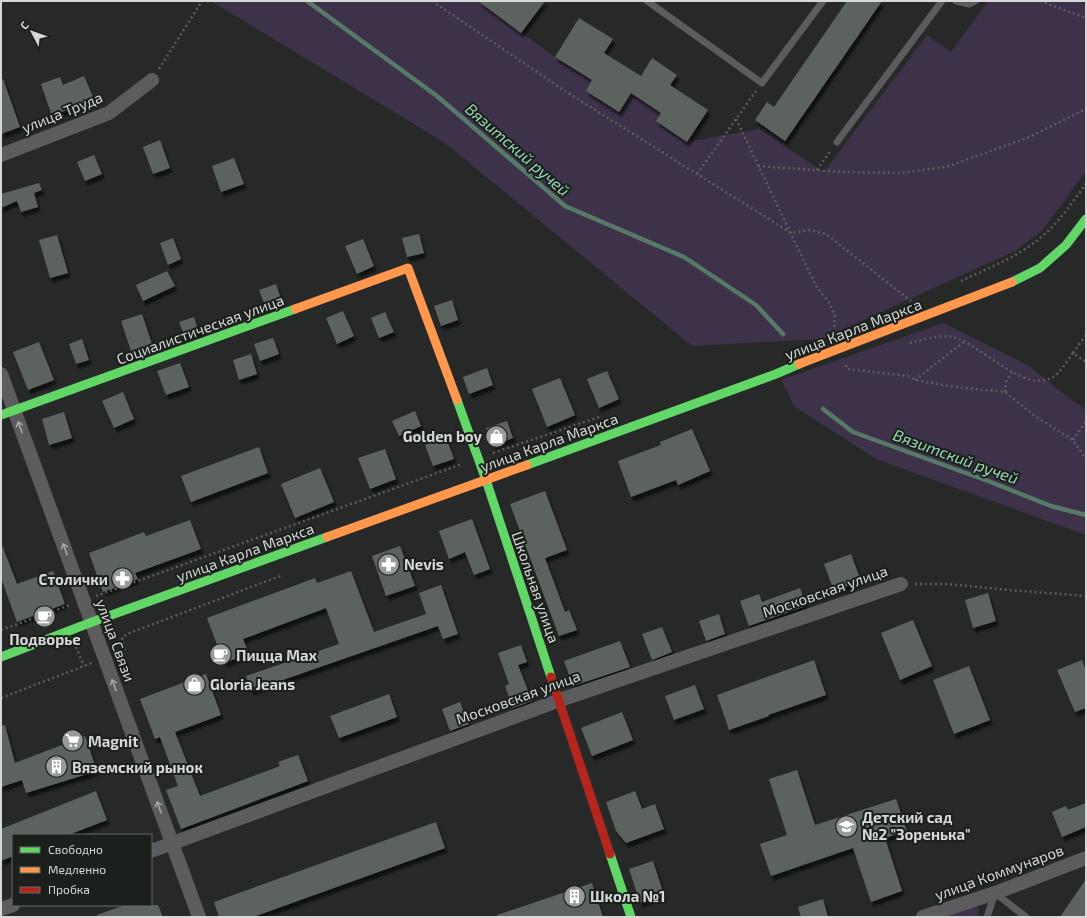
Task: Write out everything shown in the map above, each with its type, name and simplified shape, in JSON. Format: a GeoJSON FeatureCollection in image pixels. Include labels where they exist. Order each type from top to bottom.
{"type":"FeatureCollection","features":[{"type":"Feature","properties":{"kind":"main road","name":"улица Карла Маркса"},"geometry":{"type":"LineString","coordinates":[[1,657],[92,622],[776,374],[814,358],[1005,286],[1040,268],[1066,245],[1086,219]]}},
{"type":"Feature","properties":{"kind":"main road","name":"Социалистическая улица"},"geometry":{"type":"LineString","coordinates":[[1,415],[408,268]]}},
{"type":"Feature","properties":{"kind":"main road","name":"Школьная улица"},"geometry":{"type":"LineString","coordinates":[[408,268],[486,480],[631,917]]}},
{"type":"Feature","properties":{"kind":"street","name":"улица Труда"},"geometry":{"type":"LineString","coordinates":[[1,155],[110,113],[152,80]]}},
{"type":"Feature","properties":{"kind":"street","name":"улица Связи"},"geometry":{"type":"LineString","coordinates":[[1,374],[199,917]]}},
{"type":"Feature","properties":{"kind":"street","name":"Московская улица"},"geometry":{"type":"LineString","coordinates":[[152,852],[560,700],[900,584]]}},
{"type":"Feature","properties":{"kind":"street","name":"улица Коммунаров"},"geometry":{"type":"LineString","coordinates":[[923,917],[995,893],[1086,858]]}},
{"type":"Feature","properties":{"kind":"street"},"geometry":{"type":"LineString","coordinates":[[1,909],[12,905]]}},
{"type":"Feature","properties":{"kind":"lane"},"geometry":{"type":"LineString","coordinates":[[648,1],[762,83],[823,1]]}},
{"type":"Feature","properties":{"kind":"lane"},"geometry":{"type":"LineString","coordinates":[[837,142],[942,1]]}},
{"type":"Feature","properties":{"kind":"lane"},"geometry":{"type":"LineString","coordinates":[[956,1],[969,4],[975,1]]}},
{"type":"Feature","properties":{"kind":"lane"},"geometry":{"type":"LineString","coordinates":[[987,917],[995,893],[1026,917]]}},
{"type":"Feature","properties":{"kind":"path"},"geometry":{"type":"LineString","coordinates":[[152,80],[202,1]]}},
{"type":"Feature","properties":{"kind":"path"},"geometry":{"type":"LineString","coordinates":[[432,1],[565,91],[791,233],[810,230],[826,234],[914,304]]}},
{"type":"Feature","properties":{"kind":"path"},"geometry":{"type":"LineString","coordinates":[[1040,1],[1086,18]]}},
{"type":"Feature","properties":{"kind":"path"},"geometry":{"type":"LineString","coordinates":[[697,174],[762,83]]}},
{"type":"Feature","properties":{"kind":"path"},"geometry":{"type":"LineString","coordinates":[[758,166],[899,173],[946,167],[1027,138],[1086,109]]}},
{"type":"Feature","properties":{"kind":"path"},"geometry":{"type":"LineString","coordinates":[[736,119],[816,286],[830,304],[835,316],[834,337]]}},
{"type":"Feature","properties":{"kind":"path"},"geometry":{"type":"LineString","coordinates":[[817,170],[837,142]]}},
{"type":"Feature","properties":{"kind":"path"},"geometry":{"type":"LineString","coordinates":[[957,283],[1021,252],[1040,238],[1057,222],[1086,184]]}},
{"type":"Feature","properties":{"kind":"path"},"geometry":{"type":"LineString","coordinates":[[905,344],[935,337],[951,337],[964,341],[1012,372],[1027,379],[1039,382],[1052,378],[1061,369],[1086,335]]}},
{"type":"Feature","properties":{"kind":"path"},"geometry":{"type":"LineString","coordinates":[[915,380],[964,341]]}},
{"type":"Feature","properties":{"kind":"path"},"geometry":{"type":"LineString","coordinates":[[1073,353],[1086,362]]}},
{"type":"Feature","properties":{"kind":"path"},"geometry":{"type":"LineString","coordinates":[[844,361],[848,369],[908,376],[915,380],[955,387],[1005,392],[1035,416],[1073,440],[1086,458]]}},
{"type":"Feature","properties":{"kind":"path"},"geometry":{"type":"LineString","coordinates":[[1005,392],[1006,382],[1012,372]]}},
{"type":"Feature","properties":{"kind":"path"},"geometry":{"type":"LineString","coordinates":[[1073,440],[1086,421]]}},
{"type":"Feature","properties":{"kind":"path"},"geometry":{"type":"LineString","coordinates":[[1,630],[477,459]]}},
{"type":"Feature","properties":{"kind":"path"},"geometry":{"type":"LineString","coordinates":[[1,698],[125,651],[122,638],[127,634],[283,575]]}},
{"type":"Feature","properties":{"kind":"path"},"geometry":{"type":"LineString","coordinates":[[900,584],[948,584],[1086,596]]}},
{"type":"Feature","properties":{"kind":"shaded area"},"geometry":{"type":"Polygon","coordinates":[[[211,1],[478,1],[555,57],[592,80],[586,91],[619,112],[631,93],[661,113],[656,121],[687,142],[759,129],[824,172],[927,35],[951,52],[988,1],[1081,1],[1086,5],[1086,171],[1042,231],[1015,251],[822,339],[692,346],[445,143],[211,1]]]}},
{"type":"Feature","properties":{"kind":"shaded area"},"geometry":{"type":"Polygon","coordinates":[[[943,323],[1029,366],[1086,410],[1086,535],[876,459],[794,406],[781,380],[943,323]]]}},
{"type":"Feature","properties":{"kind":"shaded area"},"geometry":{"type":"Polygon","coordinates":[[[976,906],[979,909],[978,917],[941,917],[976,906]]]}},
{"type":"Feature","properties":{"kind":"building"},"geometry":{"type":"Polygon","coordinates":[[[478,1],[545,1],[521,33],[478,1]]]}},
{"type":"Feature","properties":{"kind":"building"},"geometry":{"type":"Polygon","coordinates":[[[847,1],[882,1],[785,141],[755,120],[767,102],[774,107],[847,1]]]}},
{"type":"Feature","properties":{"kind":"building"},"geometry":{"type":"Polygon","coordinates":[[[579,18],[613,39],[604,53],[641,76],[652,58],[677,75],[670,85],[708,110],[687,142],[656,121],[661,113],[631,93],[619,112],[586,91],[592,80],[555,57],[579,18]]]}},
{"type":"Feature","properties":{"kind":"building"},"geometry":{"type":"Polygon","coordinates":[[[84,76],[94,99],[52,116],[41,84],[60,77],[63,85],[84,76]]]}},
{"type":"Feature","properties":{"kind":"building"},"geometry":{"type":"Polygon","coordinates":[[[3,79],[20,127],[1,134],[1,80],[3,79]]]}},
{"type":"Feature","properties":{"kind":"building"},"geometry":{"type":"Polygon","coordinates":[[[160,140],[170,168],[153,174],[143,147],[160,140]]]}},
{"type":"Feature","properties":{"kind":"building"},"geometry":{"type":"Polygon","coordinates":[[[94,155],[102,174],[85,181],[77,162],[94,155]]]}},
{"type":"Feature","properties":{"kind":"building"},"geometry":{"type":"Polygon","coordinates":[[[234,158],[244,184],[221,192],[212,166],[234,158]]]}},
{"type":"Feature","properties":{"kind":"building"},"geometry":{"type":"Polygon","coordinates":[[[39,183],[42,190],[34,193],[38,207],[21,212],[17,201],[1,208],[1,194],[39,183]]]}},
{"type":"Feature","properties":{"kind":"building"},"geometry":{"type":"Polygon","coordinates":[[[419,234],[424,253],[407,257],[402,238],[419,234]]]}},
{"type":"Feature","properties":{"kind":"building"},"geometry":{"type":"Polygon","coordinates":[[[57,235],[68,273],[50,278],[39,240],[57,235]]]}},
{"type":"Feature","properties":{"kind":"building"},"geometry":{"type":"Polygon","coordinates":[[[173,238],[181,259],[168,265],[160,243],[173,238]]]}},
{"type":"Feature","properties":{"kind":"building"},"geometry":{"type":"Polygon","coordinates":[[[363,239],[374,266],[357,274],[345,246],[363,239]]]}},
{"type":"Feature","properties":{"kind":"building"},"geometry":{"type":"Polygon","coordinates":[[[167,271],[175,286],[143,301],[136,285],[167,271]]]}},
{"type":"Feature","properties":{"kind":"building"},"geometry":{"type":"Polygon","coordinates":[[[276,284],[282,302],[266,308],[259,290],[276,284]]]}},
{"type":"Feature","properties":{"kind":"building"},"geometry":{"type":"Polygon","coordinates":[[[452,300],[458,320],[441,326],[434,306],[452,300]]]}},
{"type":"Feature","properties":{"kind":"building"},"geometry":{"type":"Polygon","coordinates":[[[343,311],[354,336],[337,344],[326,318],[343,311]]]}},
{"type":"Feature","properties":{"kind":"building"},"geometry":{"type":"Polygon","coordinates":[[[385,312],[394,332],[379,338],[371,318],[385,312]]]}},
{"type":"Feature","properties":{"kind":"building"},"geometry":{"type":"Polygon","coordinates":[[[142,314],[152,344],[131,351],[121,321],[142,314]]]}},
{"type":"Feature","properties":{"kind":"building"},"geometry":{"type":"Polygon","coordinates":[[[194,317],[199,332],[185,337],[179,322],[194,317]]]}},
{"type":"Feature","properties":{"kind":"building"},"geometry":{"type":"Polygon","coordinates":[[[273,338],[279,354],[260,361],[254,344],[273,338]]]}},
{"type":"Feature","properties":{"kind":"building"},"geometry":{"type":"Polygon","coordinates":[[[82,339],[89,360],[76,364],[69,344],[82,339]]]}},
{"type":"Feature","properties":{"kind":"building"},"geometry":{"type":"Polygon","coordinates":[[[39,342],[54,380],[28,390],[13,352],[39,342]]]}},
{"type":"Feature","properties":{"kind":"building"},"geometry":{"type":"Polygon","coordinates":[[[251,354],[257,374],[239,380],[233,360],[251,354]]]}},
{"type":"Feature","properties":{"kind":"building"},"geometry":{"type":"Polygon","coordinates":[[[180,363],[189,387],[166,395],[157,371],[180,363]]]}},
{"type":"Feature","properties":{"kind":"building"},"geometry":{"type":"Polygon","coordinates":[[[487,368],[493,385],[469,394],[463,377],[487,368]]]}},
{"type":"Feature","properties":{"kind":"building"},"geometry":{"type":"Polygon","coordinates":[[[607,371],[619,399],[599,408],[587,379],[607,371]]]}},
{"type":"Feature","properties":{"kind":"building"},"geometry":{"type":"Polygon","coordinates":[[[560,378],[575,415],[547,427],[532,389],[560,378]]]}},
{"type":"Feature","properties":{"kind":"building"},"geometry":{"type":"Polygon","coordinates":[[[123,392],[134,419],[114,428],[102,401],[123,392]]]}},
{"type":"Feature","properties":{"kind":"building"},"geometry":{"type":"Polygon","coordinates":[[[415,411],[421,426],[399,436],[392,421],[415,411]]]}},
{"type":"Feature","properties":{"kind":"building"},"geometry":{"type":"Polygon","coordinates":[[[64,412],[72,438],[49,445],[42,419],[64,412]]]}},
{"type":"Feature","properties":{"kind":"building"},"geometry":{"type":"Polygon","coordinates":[[[507,421],[513,438],[493,446],[486,428],[507,421]]]}},
{"type":"Feature","properties":{"kind":"building"},"geometry":{"type":"Polygon","coordinates":[[[692,429],[710,471],[678,485],[676,480],[631,497],[618,461],[661,445],[660,442],[692,429]]]}},
{"type":"Feature","properties":{"kind":"building"},"geometry":{"type":"Polygon","coordinates":[[[446,437],[454,459],[433,466],[425,445],[446,437]]]}},
{"type":"Feature","properties":{"kind":"building"},"geometry":{"type":"Polygon","coordinates":[[[259,447],[268,473],[191,502],[181,476],[259,447]]]}},
{"type":"Feature","properties":{"kind":"building"},"geometry":{"type":"Polygon","coordinates":[[[385,449],[396,479],[370,489],[358,458],[385,449]]]}},
{"type":"Feature","properties":{"kind":"building"},"geometry":{"type":"Polygon","coordinates":[[[320,468],[334,502],[295,518],[281,484],[320,468]]]}},
{"type":"Feature","properties":{"kind":"building"},"geometry":{"type":"Polygon","coordinates":[[[545,491],[567,550],[545,558],[565,612],[569,610],[577,630],[559,636],[510,504],[545,491]]]}},
{"type":"Feature","properties":{"kind":"building"},"geometry":{"type":"Polygon","coordinates":[[[472,519],[490,569],[474,575],[465,552],[449,559],[439,531],[472,519]]]}},
{"type":"Feature","properties":{"kind":"building"},"geometry":{"type":"Polygon","coordinates":[[[190,520],[201,549],[135,573],[138,579],[103,592],[89,553],[144,532],[146,536],[190,520]]]}},
{"type":"Feature","properties":{"kind":"building"},"geometry":{"type":"Polygon","coordinates":[[[2,545],[17,584],[53,571],[65,604],[17,622],[1,578],[2,545]]]}},
{"type":"Feature","properties":{"kind":"building"},"geometry":{"type":"Polygon","coordinates":[[[400,546],[415,586],[386,596],[372,556],[400,546]]]}},
{"type":"Feature","properties":{"kind":"building"},"geometry":{"type":"Polygon","coordinates":[[[851,554],[861,581],[834,591],[824,564],[851,554]]]}},
{"type":"Feature","properties":{"kind":"building"},"geometry":{"type":"Polygon","coordinates":[[[351,571],[374,632],[426,614],[419,593],[441,585],[458,634],[443,639],[438,626],[251,691],[246,676],[339,644],[326,608],[243,639],[249,654],[224,663],[207,618],[315,578],[317,583],[351,571]]]}},
{"type":"Feature","properties":{"kind":"building"},"geometry":{"type":"Polygon","coordinates":[[[800,588],[806,606],[749,626],[740,601],[759,594],[762,602],[800,588]]]}},
{"type":"Feature","properties":{"kind":"building"},"geometry":{"type":"Polygon","coordinates":[[[988,593],[996,621],[973,628],[965,600],[988,593]]]}},
{"type":"Feature","properties":{"kind":"building"},"geometry":{"type":"Polygon","coordinates":[[[719,614],[725,634],[706,641],[699,621],[719,614]]]}},
{"type":"Feature","properties":{"kind":"building"},"geometry":{"type":"Polygon","coordinates":[[[913,620],[932,666],[900,680],[881,633],[913,620]]]}},
{"type":"Feature","properties":{"kind":"building"},"geometry":{"type":"Polygon","coordinates":[[[662,627],[672,652],[652,660],[642,634],[662,627]]]}},
{"type":"Feature","properties":{"kind":"building"},"geometry":{"type":"Polygon","coordinates":[[[620,641],[630,667],[573,686],[564,661],[620,641]]]}},
{"type":"Feature","properties":{"kind":"building"},"geometry":{"type":"Polygon","coordinates":[[[521,645],[527,662],[518,665],[532,701],[513,708],[505,686],[509,684],[498,653],[521,645]]]}},
{"type":"Feature","properties":{"kind":"building"},"geometry":{"type":"Polygon","coordinates":[[[814,660],[826,695],[729,730],[717,695],[814,660]]]}},
{"type":"Feature","properties":{"kind":"building"},"geometry":{"type":"Polygon","coordinates":[[[1082,660],[1086,671],[1086,708],[1075,712],[1057,670],[1082,660]]]}},
{"type":"Feature","properties":{"kind":"building"},"geometry":{"type":"Polygon","coordinates":[[[969,666],[990,720],[954,734],[933,680],[969,666]]]}},
{"type":"Feature","properties":{"kind":"building"},"geometry":{"type":"Polygon","coordinates":[[[206,674],[221,715],[175,732],[200,796],[280,766],[278,762],[298,755],[308,781],[181,829],[166,790],[178,786],[160,737],[155,739],[140,699],[206,674]]]}},
{"type":"Feature","properties":{"kind":"building"},"geometry":{"type":"Polygon","coordinates":[[[695,685],[704,709],[674,720],[665,696],[695,685]]]}},
{"type":"Feature","properties":{"kind":"building"},"geometry":{"type":"Polygon","coordinates":[[[389,694],[397,717],[339,738],[330,716],[389,694]]]}},
{"type":"Feature","properties":{"kind":"building"},"geometry":{"type":"Polygon","coordinates":[[[460,702],[469,724],[450,731],[442,709],[460,702]]]}},
{"type":"Feature","properties":{"kind":"building"},"geometry":{"type":"Polygon","coordinates":[[[622,712],[633,740],[592,756],[581,728],[622,712]]]}},
{"type":"Feature","properties":{"kind":"building","name":"Вяземский рынок"},"geometry":{"type":"Polygon","coordinates":[[[5,725],[15,763],[85,736],[97,771],[26,793],[22,780],[1,787],[1,726],[5,725]]]}},
{"type":"Feature","properties":{"kind":"building"},"geometry":{"type":"Polygon","coordinates":[[[797,770],[815,825],[896,799],[907,831],[885,838],[902,891],[871,902],[853,848],[771,876],[760,844],[787,835],[769,779],[797,770]]]}},
{"type":"Feature","properties":{"kind":"building"},"geometry":{"type":"Polygon","coordinates":[[[96,791],[107,820],[71,834],[12,834],[12,856],[1,861],[1,829],[96,791]]]}},
{"type":"Feature","properties":{"kind":"building"},"geometry":{"type":"Polygon","coordinates":[[[635,791],[642,809],[655,804],[664,829],[626,843],[616,831],[606,802],[635,791]]]}},
{"type":"Feature","properties":{"kind":"building"},"geometry":{"type":"Polygon","coordinates":[[[1086,803],[1086,827],[1062,837],[1052,812],[1066,806],[1068,810],[1086,803]]]}},
{"type":"Feature","properties":{"kind":"building"},"geometry":{"type":"Polygon","coordinates":[[[436,822],[445,848],[253,917],[219,917],[214,902],[436,822]]]}},
{"type":"Feature","properties":{"kind":"building"},"geometry":{"type":"Polygon","coordinates":[[[653,861],[664,895],[640,903],[629,869],[653,861]]]}},
{"type":"Feature","properties":{"kind":"building"},"geometry":{"type":"Polygon","coordinates":[[[1086,879],[1086,917],[1060,917],[1086,879]]]}},
{"type":"Feature","properties":{"kind":"building","name":"Школа №1"},"geometry":{"type":"Polygon","coordinates":[[[592,883],[603,917],[497,917],[497,915],[592,883]]]}},
{"type":"Feature","properties":{"kind":"building"},"geometry":{"type":"Polygon","coordinates":[[[823,899],[828,917],[801,917],[798,907],[823,899]]]}},
{"type":"Feature","properties":{"kind":"building"},"geometry":{"type":"Polygon","coordinates":[[[158,905],[163,917],[97,917],[97,915],[122,906],[158,905]]]}},
{"type":"Feature","properties":{"kind":"waterway","name":"Вязитский ручей"},"geometry":{"type":"LineString","coordinates":[[307,1],[437,96],[565,206],[684,257],[756,305],[783,334]]}},
{"type":"Feature","properties":{"kind":"waterway","name":"Вязитский ручей"},"geometry":{"type":"LineString","coordinates":[[823,409],[853,432],[988,481],[1051,506],[1086,515]]}},
{"type":"Feature","properties":{"kind":"traffic: fast"},"geometry":{"type":"LineString","coordinates":[[1012,282],[1040,268],[1066,245],[1086,219]]}},
{"type":"Feature","properties":{"kind":"traffic: fast"},"geometry":{"type":"LineString","coordinates":[[1,415],[295,309]]}},
{"type":"Feature","properties":{"kind":"traffic: fast"},"geometry":{"type":"LineString","coordinates":[[527,465],[776,374],[799,364]]}},
{"type":"Feature","properties":{"kind":"traffic: fast"},"geometry":{"type":"LineString","coordinates":[[457,400],[486,480],[551,677]]}},
{"type":"Feature","properties":{"kind":"traffic: fast"},"geometry":{"type":"LineString","coordinates":[[1,657],[92,622],[327,537]]}},
{"type":"Feature","properties":{"kind":"traffic: fast"},"geometry":{"type":"LineString","coordinates":[[610,854],[631,917]]}},
{"type":"Feature","properties":{"kind":"traffic: slow"},"geometry":{"type":"LineString","coordinates":[[295,309],[408,268],[457,400]]}},
{"type":"Feature","properties":{"kind":"traffic: slow"},"geometry":{"type":"LineString","coordinates":[[799,364],[1012,282]]}},
{"type":"Feature","properties":{"kind":"traffic: slow"},"geometry":{"type":"LineString","coordinates":[[327,537],[527,465]]}},
{"type":"Feature","properties":{"kind":"traffic: jam"},"geometry":{"type":"LineString","coordinates":[[551,677],[610,854]]}},
{"type":"Feature","properties":{"kind":"place","name":"Golden boy"},"geometry":{"type":"Point","coordinates":[497,436]}},
{"type":"Feature","properties":{"kind":"place","name":"Nevis"},"geometry":{"type":"Point","coordinates":[389,564]}},
{"type":"Feature","properties":{"kind":"place","name":"Столички"},"geometry":{"type":"Point","coordinates":[123,579]}},
{"type":"Feature","properties":{"kind":"place","name":"Подворье"},"geometry":{"type":"Point","coordinates":[45,616]}},
{"type":"Feature","properties":{"kind":"place","name":"Пицца Max"},"geometry":{"type":"Point","coordinates":[221,655]}},
{"type":"Feature","properties":{"kind":"place","name":"Gloria Jeans"},"geometry":{"type":"Point","coordinates":[195,684]}},
{"type":"Feature","properties":{"kind":"place","name":"Magnit"},"geometry":{"type":"Point","coordinates":[72,741]}},
{"type":"Feature","properties":{"kind":"place","name":"Вяземский рынок"},"geometry":{"type":"Point","coordinates":[57,767]}},
{"type":"Feature","properties":{"kind":"place","name":"Детский сад №2 \"Зоренька\""},"geometry":{"type":"Point","coordinates":[846,826]}},
{"type":"Feature","properties":{"kind":"place","name":"Школа №1"},"geometry":{"type":"Point","coordinates":[574,896]}}]}
